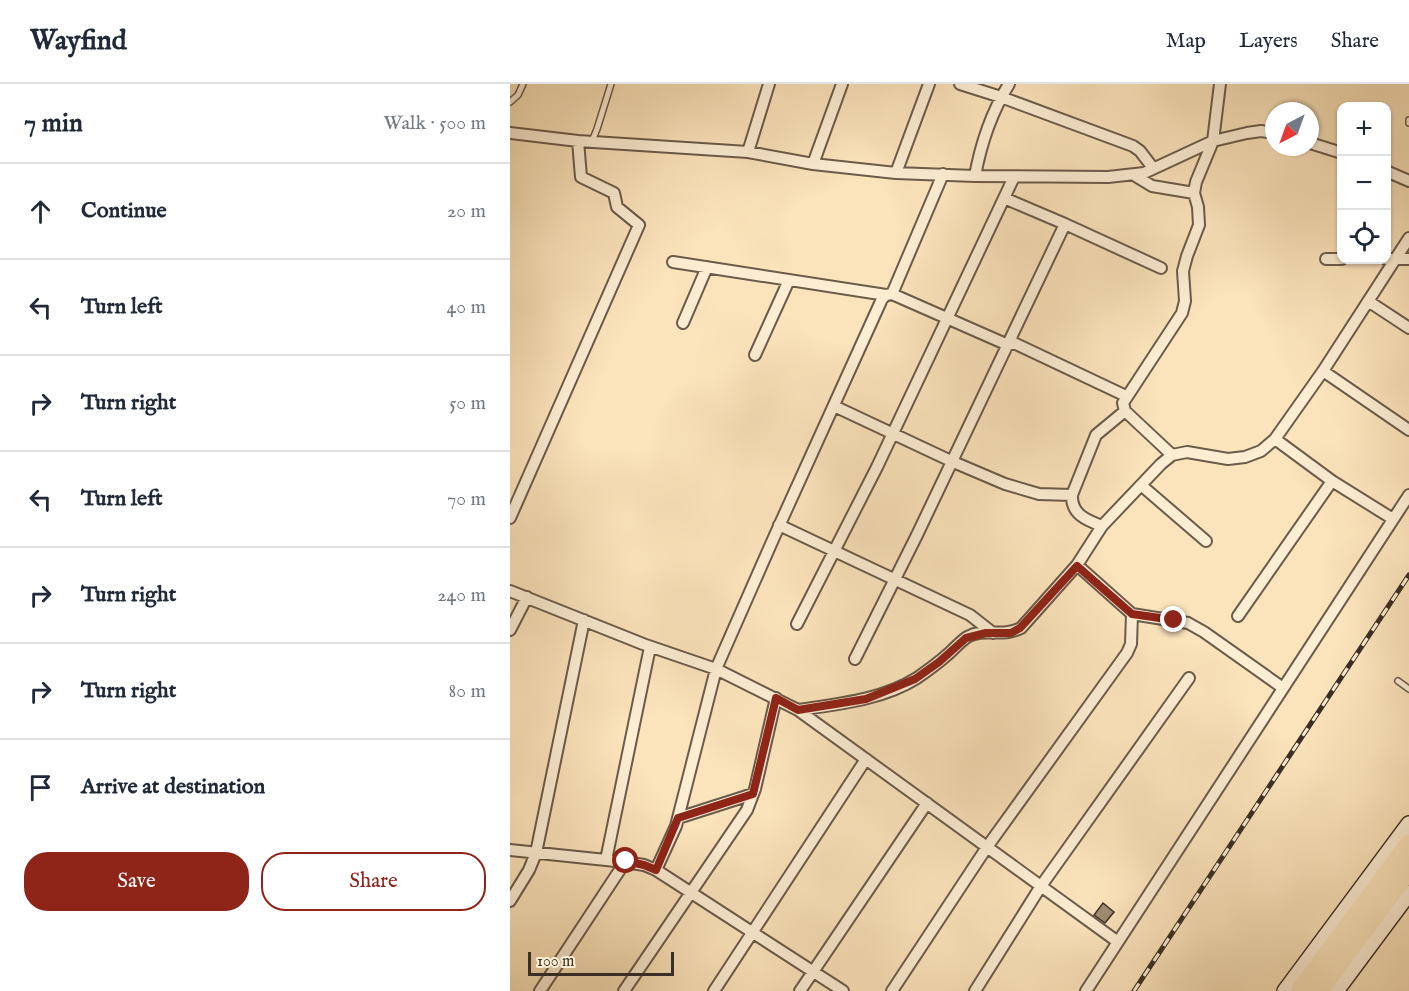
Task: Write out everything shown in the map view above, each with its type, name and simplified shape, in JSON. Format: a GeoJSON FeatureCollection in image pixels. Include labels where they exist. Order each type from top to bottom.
{"type":"FeatureCollection","features":[{"type":"Feature","properties":{"kind":"highway"},"geometry":{"type":"LineString","coordinates":[[1301,991],[1409,845]]}},
{"type":"Feature","properties":{"kind":"highway"},"geometry":{"type":"LineString","coordinates":[[1318,991],[1409,868]]}},
{"type":"Feature","properties":{"kind":"street"},"geometry":{"type":"LineString","coordinates":[[748,152],[769,84]]}},
{"type":"Feature","properties":{"kind":"street"},"geometry":{"type":"LineString","coordinates":[[813,164],[842,84]]}},
{"type":"Feature","properties":{"kind":"street"},"geometry":{"type":"LineString","coordinates":[[896,173],[929,84]]}},
{"type":"Feature","properties":{"kind":"street"},"geometry":{"type":"LineString","coordinates":[[960,84],[1133,146],[1140,151],[1153,168]]}},
{"type":"Feature","properties":{"kind":"street"},"geometry":{"type":"LineString","coordinates":[[975,176],[982,141],[1009,84]]}},
{"type":"Feature","properties":{"kind":"street"},"geometry":{"type":"LineString","coordinates":[[1173,455],[1125,411],[1124,403],[1126,396],[1182,313],[1185,301],[1183,271],[1199,225],[1194,193],[1196,182],[1213,141],[1220,84]]}},
{"type":"Feature","properties":{"kind":"street"},"geometry":{"type":"LineString","coordinates":[[510,133],[578,141],[748,152],[813,164],[896,173],[1108,177],[1134,175],[1213,141],[1247,133],[1265,132]]}},
{"type":"Feature","properties":{"kind":"street"},"geometry":{"type":"LineString","coordinates":[[510,518],[639,225],[617,207],[614,194],[581,177],[578,141]]}},
{"type":"Feature","properties":{"kind":"street"},"geometry":{"type":"LineString","coordinates":[[1319,146],[1337,152]]}},
{"type":"Feature","properties":{"kind":"street"},"geometry":{"type":"LineString","coordinates":[[1391,173],[1409,181]]}},
{"type":"Feature","properties":{"kind":"street"},"geometry":{"type":"LineString","coordinates":[[656,870],[678,818],[716,669],[879,304],[889,295],[943,174]]}},
{"type":"Feature","properties":{"kind":"street"},"geometry":{"type":"LineString","coordinates":[[1134,175],[1152,186],[1194,193]]}},
{"type":"Feature","properties":{"kind":"street"},"geometry":{"type":"LineString","coordinates":[[797,624],[892,433],[1014,177]]}},
{"type":"Feature","properties":{"kind":"street"},"geometry":{"type":"LineString","coordinates":[[1004,198],[1161,268]]}},
{"type":"Feature","properties":{"kind":"street"},"geometry":{"type":"LineString","coordinates":[[855,659],[1065,224]]}},
{"type":"Feature","properties":{"kind":"street"},"geometry":{"type":"LineString","coordinates":[[1391,259],[1409,238]]}},
{"type":"Feature","properties":{"kind":"street"},"geometry":{"type":"LineString","coordinates":[[1326,259],[1337,259]]}},
{"type":"Feature","properties":{"kind":"street"},"geometry":{"type":"LineString","coordinates":[[1391,259],[1409,259]]}},
{"type":"Feature","properties":{"kind":"street"},"geometry":{"type":"LineString","coordinates":[[673,262],[889,295],[948,317],[1008,345],[1014,343],[1126,396]]}},
{"type":"Feature","properties":{"kind":"street"},"geometry":{"type":"LineString","coordinates":[[798,710],[866,699],[882,694],[915,679],[966,638],[975,634],[1011,633],[1020,628],[1077,566],[1102,526],[1173,455],[1187,452],[1228,459],[1245,457],[1261,451],[1275,439],[1323,371],[1368,301],[1388,264]]}},
{"type":"Feature","properties":{"kind":"street"},"geometry":{"type":"LineString","coordinates":[[683,322],[707,267]]}},
{"type":"Feature","properties":{"kind":"street"},"geometry":{"type":"LineString","coordinates":[[755,355],[789,280]]}},
{"type":"Feature","properties":{"kind":"street"},"geometry":{"type":"LineString","coordinates":[[1368,301],[1409,328]]}},
{"type":"Feature","properties":{"kind":"street"},"geometry":{"type":"LineString","coordinates":[[1323,371],[1409,430]]}},
{"type":"Feature","properties":{"kind":"street"},"geometry":{"type":"LineString","coordinates":[[834,406],[951,461],[1023,490],[1039,494],[1072,495]]}},
{"type":"Feature","properties":{"kind":"street"},"geometry":{"type":"LineString","coordinates":[[1102,526],[1079,515],[1071,503],[1072,495],[1096,435],[1125,411]]}},
{"type":"Feature","properties":{"kind":"street"},"geometry":{"type":"LineString","coordinates":[[1275,439],[1332,481],[1393,519]]}},
{"type":"Feature","properties":{"kind":"street"},"geometry":{"type":"LineString","coordinates":[[1238,616],[1332,481]]}},
{"type":"Feature","properties":{"kind":"street"},"geometry":{"type":"LineString","coordinates":[[1141,485],[1206,541]]}},
{"type":"Feature","properties":{"kind":"street"},"geometry":{"type":"LineString","coordinates":[[1086,991],[1409,495]]}},
{"type":"Feature","properties":{"kind":"street"},"geometry":{"type":"LineString","coordinates":[[779,525],[970,615],[993,633]]}},
{"type":"Feature","properties":{"kind":"street"},"geometry":{"type":"LineString","coordinates":[[1077,566],[1132,614],[1188,623],[1284,688]]}},
{"type":"Feature","properties":{"kind":"street"},"geometry":{"type":"LineString","coordinates":[[510,591],[651,647],[716,669],[798,710],[1118,942]]}},
{"type":"Feature","properties":{"kind":"street"},"geometry":{"type":"LineString","coordinates":[[510,630],[527,597]]}},
{"type":"Feature","properties":{"kind":"street"},"geometry":{"type":"LineString","coordinates":[[892,991],[987,847],[1127,652],[1133,635],[1132,614]]}},
{"type":"Feature","properties":{"kind":"street"},"geometry":{"type":"LineString","coordinates":[[510,901],[529,870],[536,853],[584,620]]}},
{"type":"Feature","properties":{"kind":"street"},"geometry":{"type":"LineString","coordinates":[[606,860],[651,647]]}},
{"type":"Feature","properties":{"kind":"street"},"geometry":{"type":"LineString","coordinates":[[975,991],[1041,886],[1189,678]]}},
{"type":"Feature","properties":{"kind":"street"},"geometry":{"type":"LineString","coordinates":[[624,991],[747,810],[776,698]]}},
{"type":"Feature","properties":{"kind":"street"},"geometry":{"type":"LineString","coordinates":[[714,991],[866,759]]}},
{"type":"Feature","properties":{"kind":"street"},"geometry":{"type":"LineString","coordinates":[[678,818],[753,794]]}},
{"type":"Feature","properties":{"kind":"street"},"geometry":{"type":"LineString","coordinates":[[800,991],[927,803]]}},
{"type":"Feature","properties":{"kind":"street"},"geometry":{"type":"LineString","coordinates":[[1285,991],[1409,824]]}},
{"type":"Feature","properties":{"kind":"street"},"geometry":{"type":"LineString","coordinates":[[510,850],[626,861],[656,870],[843,991]]}},
{"type":"Feature","properties":{"kind":"street"},"geometry":{"type":"LineString","coordinates":[[540,991],[626,861]]}},
{"type":"Feature","properties":{"kind":"street"},"geometry":{"type":"LineString","coordinates":[[1336,991],[1409,893]]}},
{"type":"Feature","properties":{"kind":"lane"},"geometry":{"type":"LineString","coordinates":[[510,102],[518,95],[523,84]]}},
{"type":"Feature","properties":{"kind":"lane"},"geometry":{"type":"LineString","coordinates":[[592,141],[611,84]]}},
{"type":"Feature","properties":{"kind":"lane"},"geometry":{"type":"LineString","coordinates":[[1398,681],[1409,689]]}},
{"type":"Feature","properties":{"kind":"building"},"geometry":{"type":"Polygon","coordinates":[[[1103,903],[1114,912],[1105,923],[1094,915],[1103,903]]]}},
{"type":"Feature","properties":{"kind":"railway"},"geometry":{"type":"LineString","coordinates":[[1134,991],[1409,575]]}},
{"type":"Feature","properties":{"kind":"route"},"geometry":{"type":"LineString","coordinates":[[626,861],[656,870],[678,818],[753,794],[776,698],[798,710],[866,699],[899,687],[939,662],[966,638],[975,634],[1011,633],[1020,628],[1077,566],[1132,614],[1174,620]]}}]}
